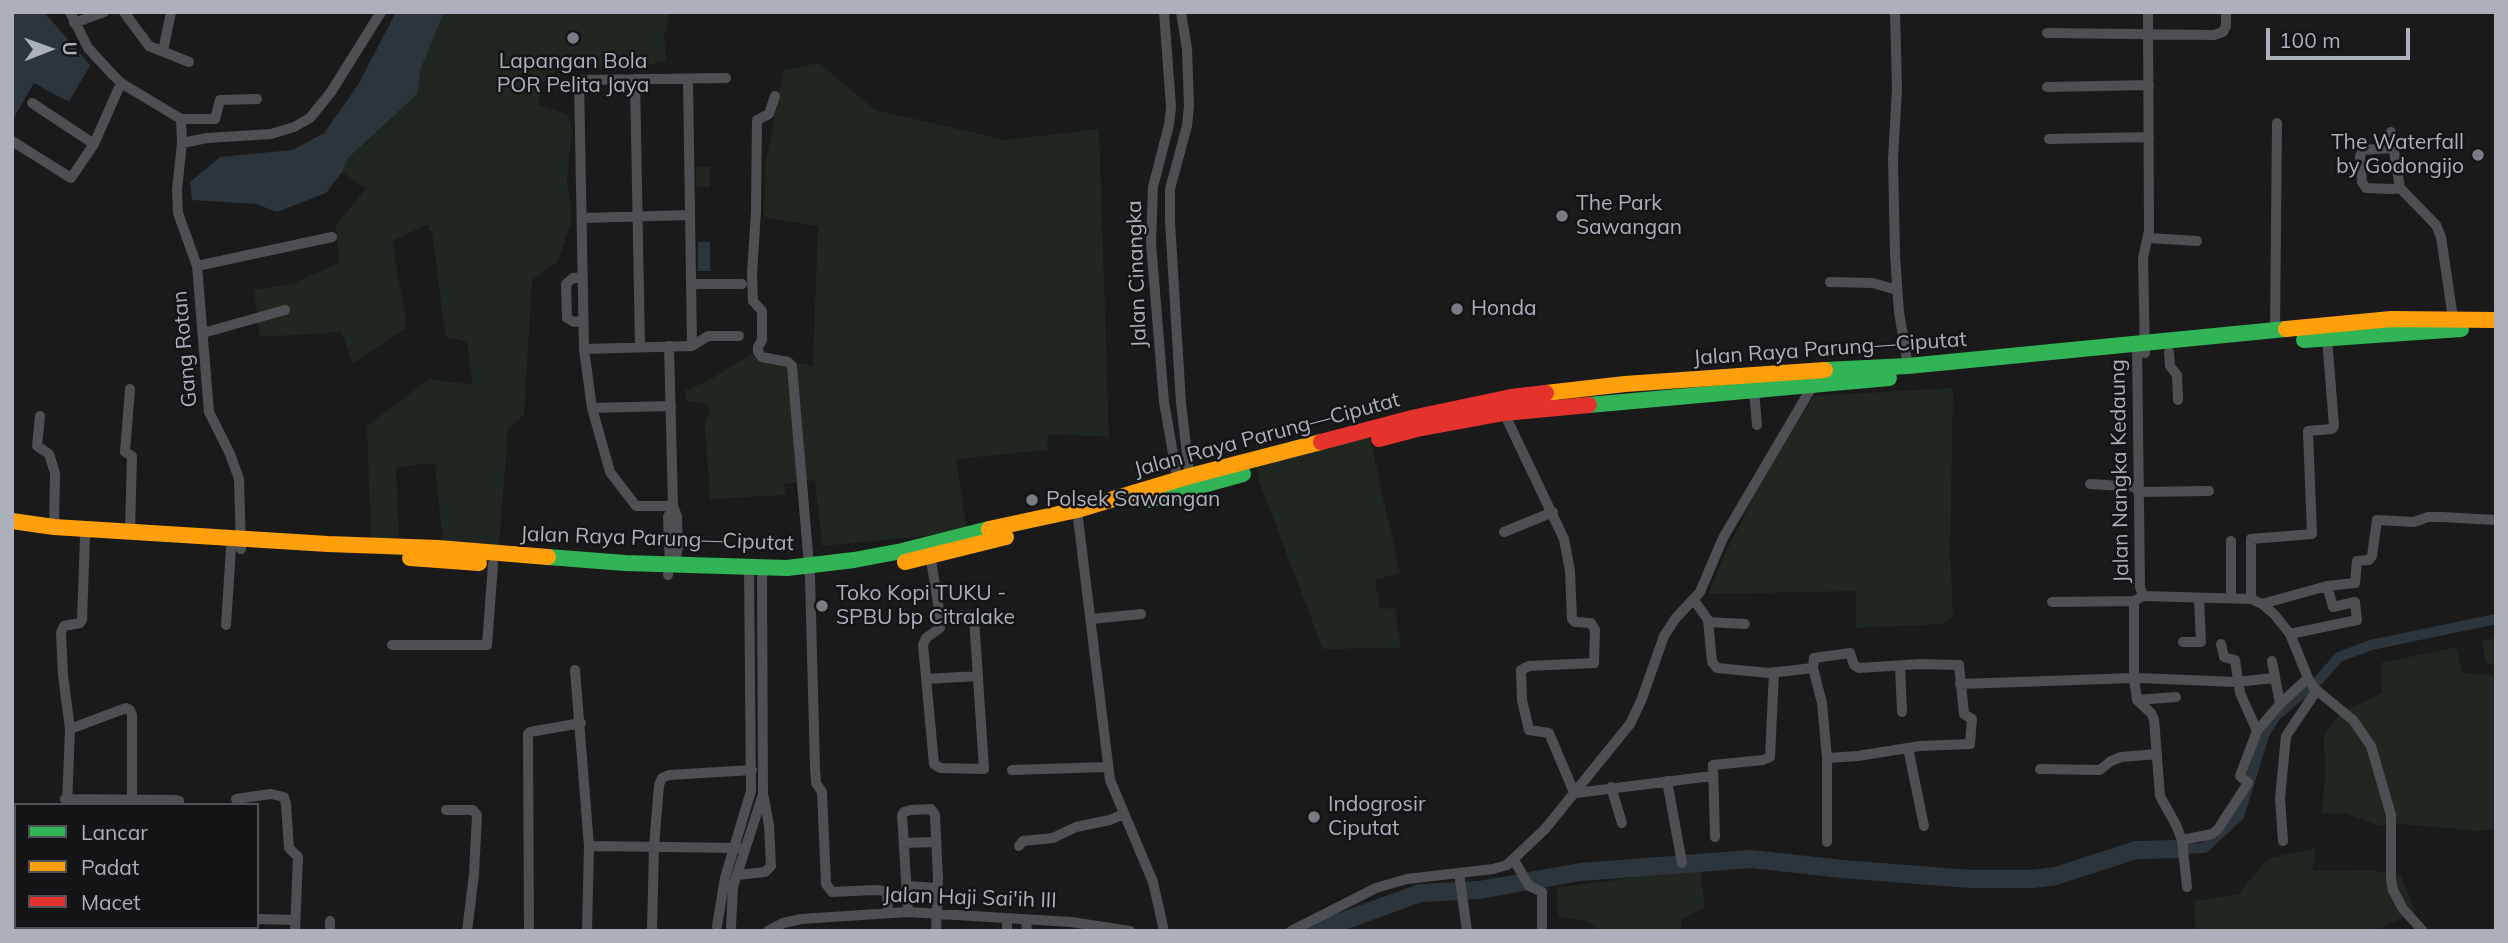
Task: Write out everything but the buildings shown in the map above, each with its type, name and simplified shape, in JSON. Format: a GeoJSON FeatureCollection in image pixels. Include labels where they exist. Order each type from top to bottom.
{"type":"FeatureCollection","features":[{"type":"Feature","properties":{"kind":"highway","name":"Jalan Raya Parung—Ciputat"},"geometry":{"type":"LineString","coordinates":[[437,554],[493,564],[755,573],[810,571],[854,560],[929,551],[1078,514],[1511,397],[1702,386],[1754,391],[2391,319],[2496,320]]}},
{"type":"Feature","properties":{"kind":"highway","name":"Jalan Raya Parung—Ciputat"},"geometry":{"type":"LineString","coordinates":[[2141,349],[2169,352],[2437,330],[2496,330]]}},
{"type":"Feature","properties":{"kind":"highway","name":"Jalan Raya Parung—Ciputat"},"geometry":{"type":"LineString","coordinates":[[1421,422],[1702,386],[1908,366],[1972,365]]}},
{"type":"Feature","properties":{"kind":"highway","name":"Jalan Raya Parung—Ciputat"},"geometry":{"type":"LineString","coordinates":[[12,521],[54,527],[130,531],[238,545]]}},
{"type":"Feature","properties":{"kind":"highway","name":"Jalan Raya Parung—Ciputat"},"geometry":{"type":"LineString","coordinates":[[12,530],[85,537],[437,554],[669,570]]}},
{"type":"Feature","properties":{"kind":"street"},"geometry":{"type":"LineString","coordinates":[[70,12],[88,48],[121,83],[181,119],[215,119],[220,100],[257,99]]}},
{"type":"Feature","properties":{"kind":"street"},"geometry":{"type":"LineString","coordinates":[[74,23],[104,12]]}},
{"type":"Feature","properties":{"kind":"street"},"geometry":{"type":"LineString","coordinates":[[124,12],[149,47],[188,62]]}},
{"type":"Feature","properties":{"kind":"street"},"geometry":{"type":"LineString","coordinates":[[163,51],[171,12]]}},
{"type":"Feature","properties":{"kind":"street"},"geometry":{"type":"LineString","coordinates":[[183,143],[207,138],[271,134],[302,124],[324,102],[382,12]]}},
{"type":"Feature","properties":{"kind":"street","name":"Jalan Cinangka"},"geometry":{"type":"LineString","coordinates":[[1164,12],[1171,107],[1153,187],[1151,222],[1164,402],[1185,484]]}},
{"type":"Feature","properties":{"kind":"street","name":"Jalan Cinangka"},"geometry":{"type":"LineString","coordinates":[[1181,12],[1189,106],[1187,127],[1174,171],[1170,206],[1185,484]]}},
{"type":"Feature","properties":{"kind":"street"},"geometry":{"type":"LineString","coordinates":[[1895,12],[1897,89],[1893,159],[1897,290],[1901,333],[1908,366]]}},
{"type":"Feature","properties":{"kind":"street","name":"Jalan Nangka Kedaung"},"geometry":{"type":"LineString","coordinates":[[2137,700],[2143,258],[2148,238],[2148,12]]}},
{"type":"Feature","properties":{"kind":"street"},"geometry":{"type":"LineString","coordinates":[[2047,33],[2214,35],[2222,32],[2226,26],[2226,12]]}},
{"type":"Feature","properties":{"kind":"street"},"geometry":{"type":"LineString","coordinates":[[1168,53],[1186,49]]}},
{"type":"Feature","properties":{"kind":"street"},"geometry":{"type":"LineString","coordinates":[[673,506],[636,506],[610,472],[593,408],[584,349],[579,80],[726,78]]}},
{"type":"Feature","properties":{"kind":"street"},"geometry":{"type":"LineString","coordinates":[[635,79],[640,347]]}},
{"type":"Feature","properties":{"kind":"street"},"geometry":{"type":"LineString","coordinates":[[688,79],[692,346]]}},
{"type":"Feature","properties":{"kind":"street"},"geometry":{"type":"LineString","coordinates":[[12,142],[71,178],[94,144],[121,83]]}},
{"type":"Feature","properties":{"kind":"street"},"geometry":{"type":"LineString","coordinates":[[2047,87],[2149,85]]}},
{"type":"Feature","properties":{"kind":"street"},"geometry":{"type":"LineString","coordinates":[[775,96],[769,114],[757,121],[758,174],[753,302],[762,312],[762,340],[758,352],[762,357],[788,362],[792,366],[810,571],[815,768],[816,783],[822,792],[827,888],[832,892],[885,891],[888,912]]}},
{"type":"Feature","properties":{"kind":"street"},"geometry":{"type":"LineString","coordinates":[[32,103],[94,144]]}},
{"type":"Feature","properties":{"kind":"street","name":"Gang Rotan"},"geometry":{"type":"LineString","coordinates":[[181,119],[183,143],[177,205],[197,266],[209,412],[239,479],[238,545],[226,625]]}},
{"type":"Feature","properties":{"kind":"street"},"geometry":{"type":"LineString","coordinates":[[2275,331],[2277,123]]}},
{"type":"Feature","properties":{"kind":"street"},"geometry":{"type":"LineString","coordinates":[[2391,132],[2400,188],[2436,225],[2441,237],[2453,318]]}},
{"type":"Feature","properties":{"kind":"street"},"geometry":{"type":"LineString","coordinates":[[2049,139],[2149,138]]}},
{"type":"Feature","properties":{"kind":"street"},"geometry":{"type":"LineString","coordinates":[[2392,148],[2363,150],[2360,156],[2362,182],[2366,188],[2400,188]]}},
{"type":"Feature","properties":{"kind":"street"},"geometry":{"type":"LineString","coordinates":[[582,218],[690,215]]}},
{"type":"Feature","properties":{"kind":"street"},"geometry":{"type":"LineString","coordinates":[[197,266],[332,237]]}},
{"type":"Feature","properties":{"kind":"street"},"geometry":{"type":"LineString","coordinates":[[2148,238],[2197,241]]}},
{"type":"Feature","properties":{"kind":"street"},"geometry":{"type":"LineString","coordinates":[[583,277],[573,278],[566,284],[567,318],[574,322],[583,321]]}},
{"type":"Feature","properties":{"kind":"street"},"geometry":{"type":"LineString","coordinates":[[1830,282],[1876,284],[1897,290]]}},
{"type":"Feature","properties":{"kind":"street"},"geometry":{"type":"LineString","coordinates":[[691,284],[742,284]]}},
{"type":"Feature","properties":{"kind":"street"},"geometry":{"type":"LineString","coordinates":[[203,333],[285,310]]}},
{"type":"Feature","properties":{"kind":"street"},"geometry":{"type":"LineString","coordinates":[[584,349],[692,346],[708,336],[739,336]]}},
{"type":"Feature","properties":{"kind":"street"},"geometry":{"type":"LineString","coordinates":[[2251,599],[2251,539],[2312,534],[2308,431],[2332,429],[2334,426],[2327,338]]}},
{"type":"Feature","properties":{"kind":"street"},"geometry":{"type":"LineString","coordinates":[[669,570],[676,559],[678,546],[677,516],[673,506],[670,346]]}},
{"type":"Feature","properties":{"kind":"street"},"geometry":{"type":"LineString","coordinates":[[2169,352],[2170,366],[2177,375],[2178,400]]}},
{"type":"Feature","properties":{"kind":"street"},"geometry":{"type":"LineString","coordinates":[[1291,931],[1376,888],[1407,880],[1493,869],[1514,860],[1545,829],[1630,724],[1641,701],[1660,645],[1675,619],[1700,592],[1723,538],[1813,385]]}},
{"type":"Feature","properties":{"kind":"street"},"geometry":{"type":"LineString","coordinates":[[130,389],[125,452],[132,456],[130,531]]}},
{"type":"Feature","properties":{"kind":"street"},"geometry":{"type":"LineString","coordinates":[[1754,391],[1757,425]]}},
{"type":"Feature","properties":{"kind":"street"},"geometry":{"type":"LineString","coordinates":[[593,408],[671,406]]}},
{"type":"Feature","properties":{"kind":"street"},"geometry":{"type":"LineString","coordinates":[[1504,413],[1564,539],[1569,560],[1572,618],[1575,622],[1594,625],[1595,662],[1528,666],[1524,667],[1520,674],[1522,700],[1529,730],[1549,733],[1576,793]]}},
{"type":"Feature","properties":{"kind":"street"},"geometry":{"type":"LineString","coordinates":[[40,416],[37,446],[49,454],[55,473],[54,527]]}},
{"type":"Feature","properties":{"kind":"street"},"geometry":{"type":"LineString","coordinates":[[2090,484],[2138,490],[2209,491]]}},
{"type":"Feature","properties":{"kind":"street"},"geometry":{"type":"LineString","coordinates":[[1504,532],[1553,512]]}},
{"type":"Feature","properties":{"kind":"street"},"geometry":{"type":"LineString","coordinates":[[1078,514],[1107,767],[1123,814],[1153,882],[1164,931]]}},
{"type":"Feature","properties":{"kind":"street"},"geometry":{"type":"LineString","coordinates":[[2262,604],[2327,586],[2355,583],[2357,561],[2369,560],[2372,556],[2377,520],[2414,522],[2428,517],[2496,520]]}},
{"type":"Feature","properties":{"kind":"street"},"geometry":{"type":"LineString","coordinates":[[85,537],[82,620],[80,623],[64,626],[61,633],[63,675],[71,729],[66,802],[176,800],[179,803]]}},
{"type":"Feature","properties":{"kind":"street"},"geometry":{"type":"LineString","coordinates":[[2231,541],[2231,598]]}},
{"type":"Feature","properties":{"kind":"street"},"geometry":{"type":"LineString","coordinates":[[929,551],[941,622],[940,628],[923,642],[934,764],[940,768],[984,769],[974,618],[969,615],[941,622]]}},
{"type":"Feature","properties":{"kind":"street"},"geometry":{"type":"LineString","coordinates":[[392,646],[487,645],[493,564]]}},
{"type":"Feature","properties":{"kind":"street"},"geometry":{"type":"LineString","coordinates":[[755,573],[752,770],[748,808],[734,847],[713,928],[734,929],[731,900],[763,794]]}},
{"type":"Feature","properties":{"kind":"street"},"geometry":{"type":"LineString","coordinates":[[737,875],[765,872],[771,866],[769,825],[763,794],[755,573]]}},
{"type":"Feature","properties":{"kind":"street"},"geometry":{"type":"LineString","coordinates":[[2290,634],[2357,620],[2356,602],[2333,607],[2327,586]]}},
{"type":"Feature","properties":{"kind":"street"},"geometry":{"type":"LineString","coordinates":[[2052,602],[2231,598],[2251,599],[2262,604],[2290,634],[2308,678],[2317,690],[2353,720],[2371,746],[2391,815],[2393,890],[2403,909],[2423,931]]}},
{"type":"Feature","properties":{"kind":"street"},"geometry":{"type":"LineString","coordinates":[[2183,642],[2201,642],[2199,599]]}},
{"type":"Feature","properties":{"kind":"street"},"geometry":{"type":"LineString","coordinates":[[1694,600],[1708,622],[1714,666],[1755,672],[1813,668]]}},
{"type":"Feature","properties":{"kind":"street"},"geometry":{"type":"LineString","coordinates":[[1091,620],[1141,614]]}},
{"type":"Feature","properties":{"kind":"street"},"geometry":{"type":"LineString","coordinates":[[1708,622],[1745,624]]}},
{"type":"Feature","properties":{"kind":"street"},"geometry":{"type":"LineString","coordinates":[[2221,644],[2224,657],[2235,660],[2237,682],[2257,731]]}},
{"type":"Feature","properties":{"kind":"street"},"geometry":{"type":"LineString","coordinates":[[1827,758],[1908,748],[1971,744],[1972,719],[1964,714],[1958,664],[1857,668],[1852,653],[1849,652],[1813,659],[1822,703],[1827,758],[1827,842]]}},
{"type":"Feature","properties":{"kind":"street"},"geometry":{"type":"LineString","coordinates":[[2272,661],[2273,678],[2280,704]]}},
{"type":"Feature","properties":{"kind":"street"},"geometry":{"type":"LineString","coordinates":[[1900,666],[1902,712]]}},
{"type":"Feature","properties":{"kind":"street"},"geometry":{"type":"LineString","coordinates":[[575,670],[589,846],[587,931]]}},
{"type":"Feature","properties":{"kind":"street"},"geometry":{"type":"LineString","coordinates":[[1715,837],[1712,776],[1714,763],[1763,760],[1770,757],[1774,672]]}},
{"type":"Feature","properties":{"kind":"street"},"geometry":{"type":"LineString","coordinates":[[926,679],[978,676]]}},
{"type":"Feature","properties":{"kind":"street"},"geometry":{"type":"LineString","coordinates":[[1960,684],[2136,678],[2237,682],[2273,678]]}},
{"type":"Feature","properties":{"kind":"street"},"geometry":{"type":"LineString","coordinates":[[2182,840],[2212,834],[2218,829],[2244,781],[2240,776],[2257,731],[2280,704],[2308,678]]}},
{"type":"Feature","properties":{"kind":"street"},"geometry":{"type":"LineString","coordinates":[[2283,841],[2280,798],[2286,736],[2317,690]]}},
{"type":"Feature","properties":{"kind":"street"},"geometry":{"type":"LineString","coordinates":[[2137,700],[2176,697]]}},
{"type":"Feature","properties":{"kind":"street"},"geometry":{"type":"LineString","coordinates":[[2137,700],[2153,716],[2161,799],[2182,840],[2188,887]]}},
{"type":"Feature","properties":{"kind":"street"},"geometry":{"type":"LineString","coordinates":[[71,729],[126,708],[130,710],[132,800]]}},
{"type":"Feature","properties":{"kind":"street"},"geometry":{"type":"LineString","coordinates":[[528,931],[528,734],[581,723]]}},
{"type":"Feature","properties":{"kind":"street"},"geometry":{"type":"LineString","coordinates":[[1908,748],[1924,826]]}},
{"type":"Feature","properties":{"kind":"street"},"geometry":{"type":"LineString","coordinates":[[2040,769],[2100,769],[2121,757],[2157,754]]}},
{"type":"Feature","properties":{"kind":"street"},"geometry":{"type":"LineString","coordinates":[[1012,770],[1107,767]]}},
{"type":"Feature","properties":{"kind":"street"},"geometry":{"type":"LineString","coordinates":[[652,931],[654,846],[659,785],[662,778],[669,775],[752,770]]}},
{"type":"Feature","properties":{"kind":"street"},"geometry":{"type":"LineString","coordinates":[[1576,793],[1712,776]]}},
{"type":"Feature","properties":{"kind":"street"},"geometry":{"type":"LineString","coordinates":[[1667,781],[1682,863]]}},
{"type":"Feature","properties":{"kind":"street"},"geometry":{"type":"LineString","coordinates":[[1611,787],[1622,822]]}},
{"type":"Feature","properties":{"kind":"street"},"geometry":{"type":"LineString","coordinates":[[236,799],[271,794],[284,797],[289,848],[298,857],[295,925],[259,919]]}},
{"type":"Feature","properties":{"kind":"street"},"geometry":{"type":"LineString","coordinates":[[908,912],[904,812],[931,809],[935,817],[938,888],[936,931]]}},
{"type":"Feature","properties":{"kind":"street"},"geometry":{"type":"LineString","coordinates":[[446,810],[473,810],[477,815],[467,931]]}},
{"type":"Feature","properties":{"kind":"street"},"geometry":{"type":"LineString","coordinates":[[1019,846],[1024,841],[1053,838],[1076,827],[1123,814]]}},
{"type":"Feature","properties":{"kind":"street"},"geometry":{"type":"LineString","coordinates":[[905,844],[936,842]]}},
{"type":"Feature","properties":{"kind":"street"},"geometry":{"type":"LineString","coordinates":[[589,846],[747,849]]}},
{"type":"Feature","properties":{"kind":"street"},"geometry":{"type":"LineString","coordinates":[[1514,860],[1529,886],[1542,892],[1542,931]]}},
{"type":"Feature","properties":{"kind":"street"},"geometry":{"type":"LineString","coordinates":[[1459,873],[1467,931]]}},
{"type":"Feature","properties":{"kind":"street"},"geometry":{"type":"LineString","coordinates":[[907,886],[938,888]]}},
{"type":"Feature","properties":{"kind":"street","name":"Jalan Haji Sai'ih III"},"geometry":{"type":"LineString","coordinates":[[768,931],[783,923],[801,919],[888,912],[1007,919],[1027,925],[1080,922],[1130,931]]}},
{"type":"Feature","properties":{"kind":"street"},"geometry":{"type":"LineString","coordinates":[[1007,919],[1007,931]]}},
{"type":"Feature","properties":{"kind":"shaded area"},"geometry":{"type":"Polygon","coordinates":[[[12,12],[44,12],[90,65],[69,102],[34,83],[12,121],[12,12]]]}},
{"type":"Feature","properties":{"kind":"shaded area"},"geometry":{"type":"Polygon","coordinates":[[[396,12],[444,12],[421,68],[417,94],[348,158],[342,172],[326,193],[277,212],[256,204],[192,200],[190,182],[220,157],[293,150],[324,133],[358,85],[396,12]]]}},
{"type":"Feature","properties":{"kind":"shaded area"},"geometry":{"type":"Polygon","coordinates":[[[444,12],[670,12],[664,37],[666,61],[624,69],[558,70],[540,84],[539,106],[567,114],[572,127],[567,180],[572,219],[558,261],[532,280],[524,415],[508,428],[499,546],[443,544],[435,463],[396,467],[399,542],[371,542],[367,426],[429,379],[473,385],[467,342],[445,336],[429,224],[392,241],[407,327],[353,363],[341,332],[260,337],[254,290],[294,283],[339,263],[336,225],[366,189],[342,172],[347,158],[417,94],[421,68],[444,12]]]}},
{"type":"Feature","properties":{"kind":"shaded area"},"geometry":{"type":"Polygon","coordinates":[[[819,63],[875,110],[1005,140],[1099,129],[1109,437],[1048,434],[1047,450],[956,459],[967,532],[822,546],[815,480],[784,484],[785,495],[710,499],[705,425],[710,410],[706,404],[686,401],[686,390],[708,381],[749,355],[813,366],[818,226],[764,217],[765,165],[784,70],[819,63]]]}},
{"type":"Feature","properties":{"kind":"shaded area"},"geometry":{"type":"Polygon","coordinates":[[[696,167],[710,167],[710,187],[696,187],[696,167]]]}},
{"type":"Feature","properties":{"kind":"shaded area"},"geometry":{"type":"Polygon","coordinates":[[[698,242],[710,242],[710,271],[698,271],[698,242]]]}},
{"type":"Feature","properties":{"kind":"shaded area"},"geometry":{"type":"Polygon","coordinates":[[[1953,388],[1950,551],[1953,616],[1941,624],[1856,628],[1856,591],[1708,594],[1764,476],[1814,396],[1953,388]]]}},
{"type":"Feature","properties":{"kind":"shaded area"},"geometry":{"type":"Polygon","coordinates":[[[1368,430],[1400,573],[1375,580],[1380,609],[1395,608],[1401,648],[1323,649],[1254,462],[1368,430]]]}},
{"type":"Feature","properties":{"kind":"shaded area"},"geometry":{"type":"Polygon","coordinates":[[[2496,638],[2496,664],[2486,663],[2482,641],[2496,638]]]}},
{"type":"Feature","properties":{"kind":"shaded area"},"geometry":{"type":"Polygon","coordinates":[[[2456,647],[2463,673],[2496,676],[2496,829],[2478,831],[2404,824],[2380,826],[2345,813],[2322,813],[2324,735],[2342,712],[2382,693],[2381,663],[2456,647]]]}},
{"type":"Feature","properties":{"kind":"shaded area"},"geometry":{"type":"Polygon","coordinates":[[[2316,848],[2312,871],[2373,870],[2402,877],[2415,912],[2374,931],[2196,931],[2193,901],[2239,894],[2267,859],[2316,848]]]}},
{"type":"Feature","properties":{"kind":"shaded area"},"geometry":{"type":"Polygon","coordinates":[[[1700,869],[1705,907],[1681,919],[1682,931],[1598,931],[1589,922],[1559,916],[1556,888],[1700,869]]]}},
{"type":"Feature","properties":{"kind":"waterway"},"geometry":{"type":"LineString","coordinates":[[2319,680],[2339,657],[2371,645],[2496,619]]}},
{"type":"Feature","properties":{"kind":"waterway"},"geometry":{"type":"LineString","coordinates":[[2188,849],[2204,848],[2239,816],[2265,733],[2276,716],[2310,687]]}},
{"type":"Feature","properties":{"kind":"waterway"},"geometry":{"type":"LineString","coordinates":[[1316,931],[1420,893],[1479,890],[1580,872],[1751,859],[1970,879],[2032,879],[2056,876],[2136,850],[2180,849]]}},
{"type":"Feature","properties":{"kind":"traffic: fast"},"geometry":{"type":"LineString","coordinates":[[1825,370],[1908,366],[2286,329]]}},
{"type":"Feature","properties":{"kind":"traffic: fast"},"geometry":{"type":"LineString","coordinates":[[2304,340],[2461,329]]}},
{"type":"Feature","properties":{"kind":"traffic: fast"},"geometry":{"type":"LineString","coordinates":[[1589,405],[1889,378]]}},
{"type":"Feature","properties":{"kind":"traffic: fast"},"geometry":{"type":"LineString","coordinates":[[1149,500],[1243,474]]}},
{"type":"Feature","properties":{"kind":"traffic: fast"},"geometry":{"type":"LineString","coordinates":[[548,557],[625,563],[787,568],[902,551],[989,529]]}},
{"type":"Feature","properties":{"kind":"traffic: slow"},"geometry":{"type":"LineString","coordinates":[[2286,329],[2391,319],[2496,320]]}},
{"type":"Feature","properties":{"kind":"traffic: slow"},"geometry":{"type":"LineString","coordinates":[[1546,393],[1625,384],[1825,370]]}},
{"type":"Feature","properties":{"kind":"traffic: slow"},"geometry":{"type":"LineString","coordinates":[[989,529],[1077,510],[1190,476],[1321,442]]}},
{"type":"Feature","properties":{"kind":"traffic: slow"},"geometry":{"type":"LineString","coordinates":[[12,521],[54,527],[438,548],[548,557]]}},
{"type":"Feature","properties":{"kind":"traffic: slow"},"geometry":{"type":"LineString","coordinates":[[905,562],[1006,537]]}},
{"type":"Feature","properties":{"kind":"traffic: slow"},"geometry":{"type":"LineString","coordinates":[[410,558],[479,563]]}},
{"type":"Feature","properties":{"kind":"traffic: jam"},"geometry":{"type":"LineString","coordinates":[[1321,442],[1416,417],[1511,397],[1546,393]]}},
{"type":"Feature","properties":{"kind":"traffic: jam"},"geometry":{"type":"LineString","coordinates":[[1379,439],[1504,413],[1589,405]]}},
{"type":"Feature","properties":{"kind":"place","name":"Lapangan Bola POR Pelita Jaya"},"geometry":{"type":"Point","coordinates":[573,38]}},
{"type":"Feature","properties":{"kind":"place","name":"The Waterfall by Godongijo"},"geometry":{"type":"Point","coordinates":[2478,155]}},
{"type":"Feature","properties":{"kind":"place","name":"The Park Sawangan"},"geometry":{"type":"Point","coordinates":[1562,216]}},
{"type":"Feature","properties":{"kind":"place","name":"Honda"},"geometry":{"type":"Point","coordinates":[1457,309]}},
{"type":"Feature","properties":{"kind":"place","name":"Polsek Sawangan"},"geometry":{"type":"Point","coordinates":[1032,500]}},
{"type":"Feature","properties":{"kind":"place","name":"Toko Kopi TUKU - SPBU bp Citralake"},"geometry":{"type":"Point","coordinates":[822,606]}},
{"type":"Feature","properties":{"kind":"place","name":"Indogrosir Ciputat"},"geometry":{"type":"Point","coordinates":[1314,817]}}]}
